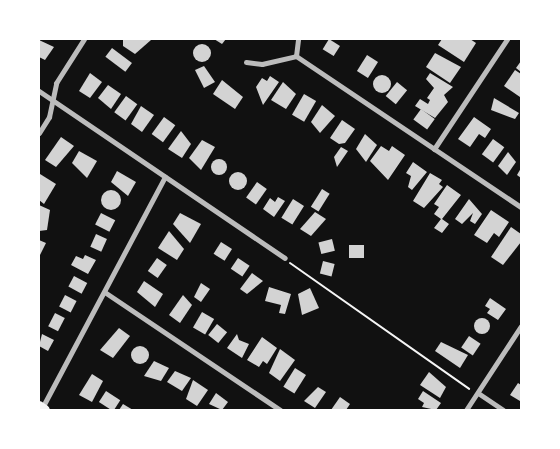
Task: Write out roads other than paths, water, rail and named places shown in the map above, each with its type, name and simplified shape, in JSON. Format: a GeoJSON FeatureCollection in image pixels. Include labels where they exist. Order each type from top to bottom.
{"type":"FeatureCollection","features":[{"type":"Feature","properties":{"kind":"street"},"geometry":{"type":"LineString","coordinates":[[39,132],[55,100],[56,83],[84,39]]}},
{"type":"Feature","properties":{"kind":"street"},"geometry":{"type":"LineString","coordinates":[[296,56],[298,39]]}},
{"type":"Feature","properties":{"kind":"street"},"geometry":{"type":"LineString","coordinates":[[434,149],[507,39]]}},
{"type":"Feature","properties":{"kind":"street"},"geometry":{"type":"LineString","coordinates":[[246,62],[262,64],[296,56],[521,207]]}},
{"type":"Feature","properties":{"kind":"street"},"geometry":{"type":"LineString","coordinates":[[39,91],[55,100],[285,258]]}},
{"type":"Feature","properties":{"kind":"street"},"geometry":{"type":"LineString","coordinates":[[42,408],[106,294],[165,177]]}},
{"type":"Feature","properties":{"kind":"street"},"geometry":{"type":"LineString","coordinates":[[106,294],[280,410]]}},
{"type":"Feature","properties":{"kind":"street"},"geometry":{"type":"LineString","coordinates":[[466,410],[521,326]]}},
{"type":"Feature","properties":{"kind":"street"},"geometry":{"type":"LineString","coordinates":[[478,393],[503,410]]}}]}
